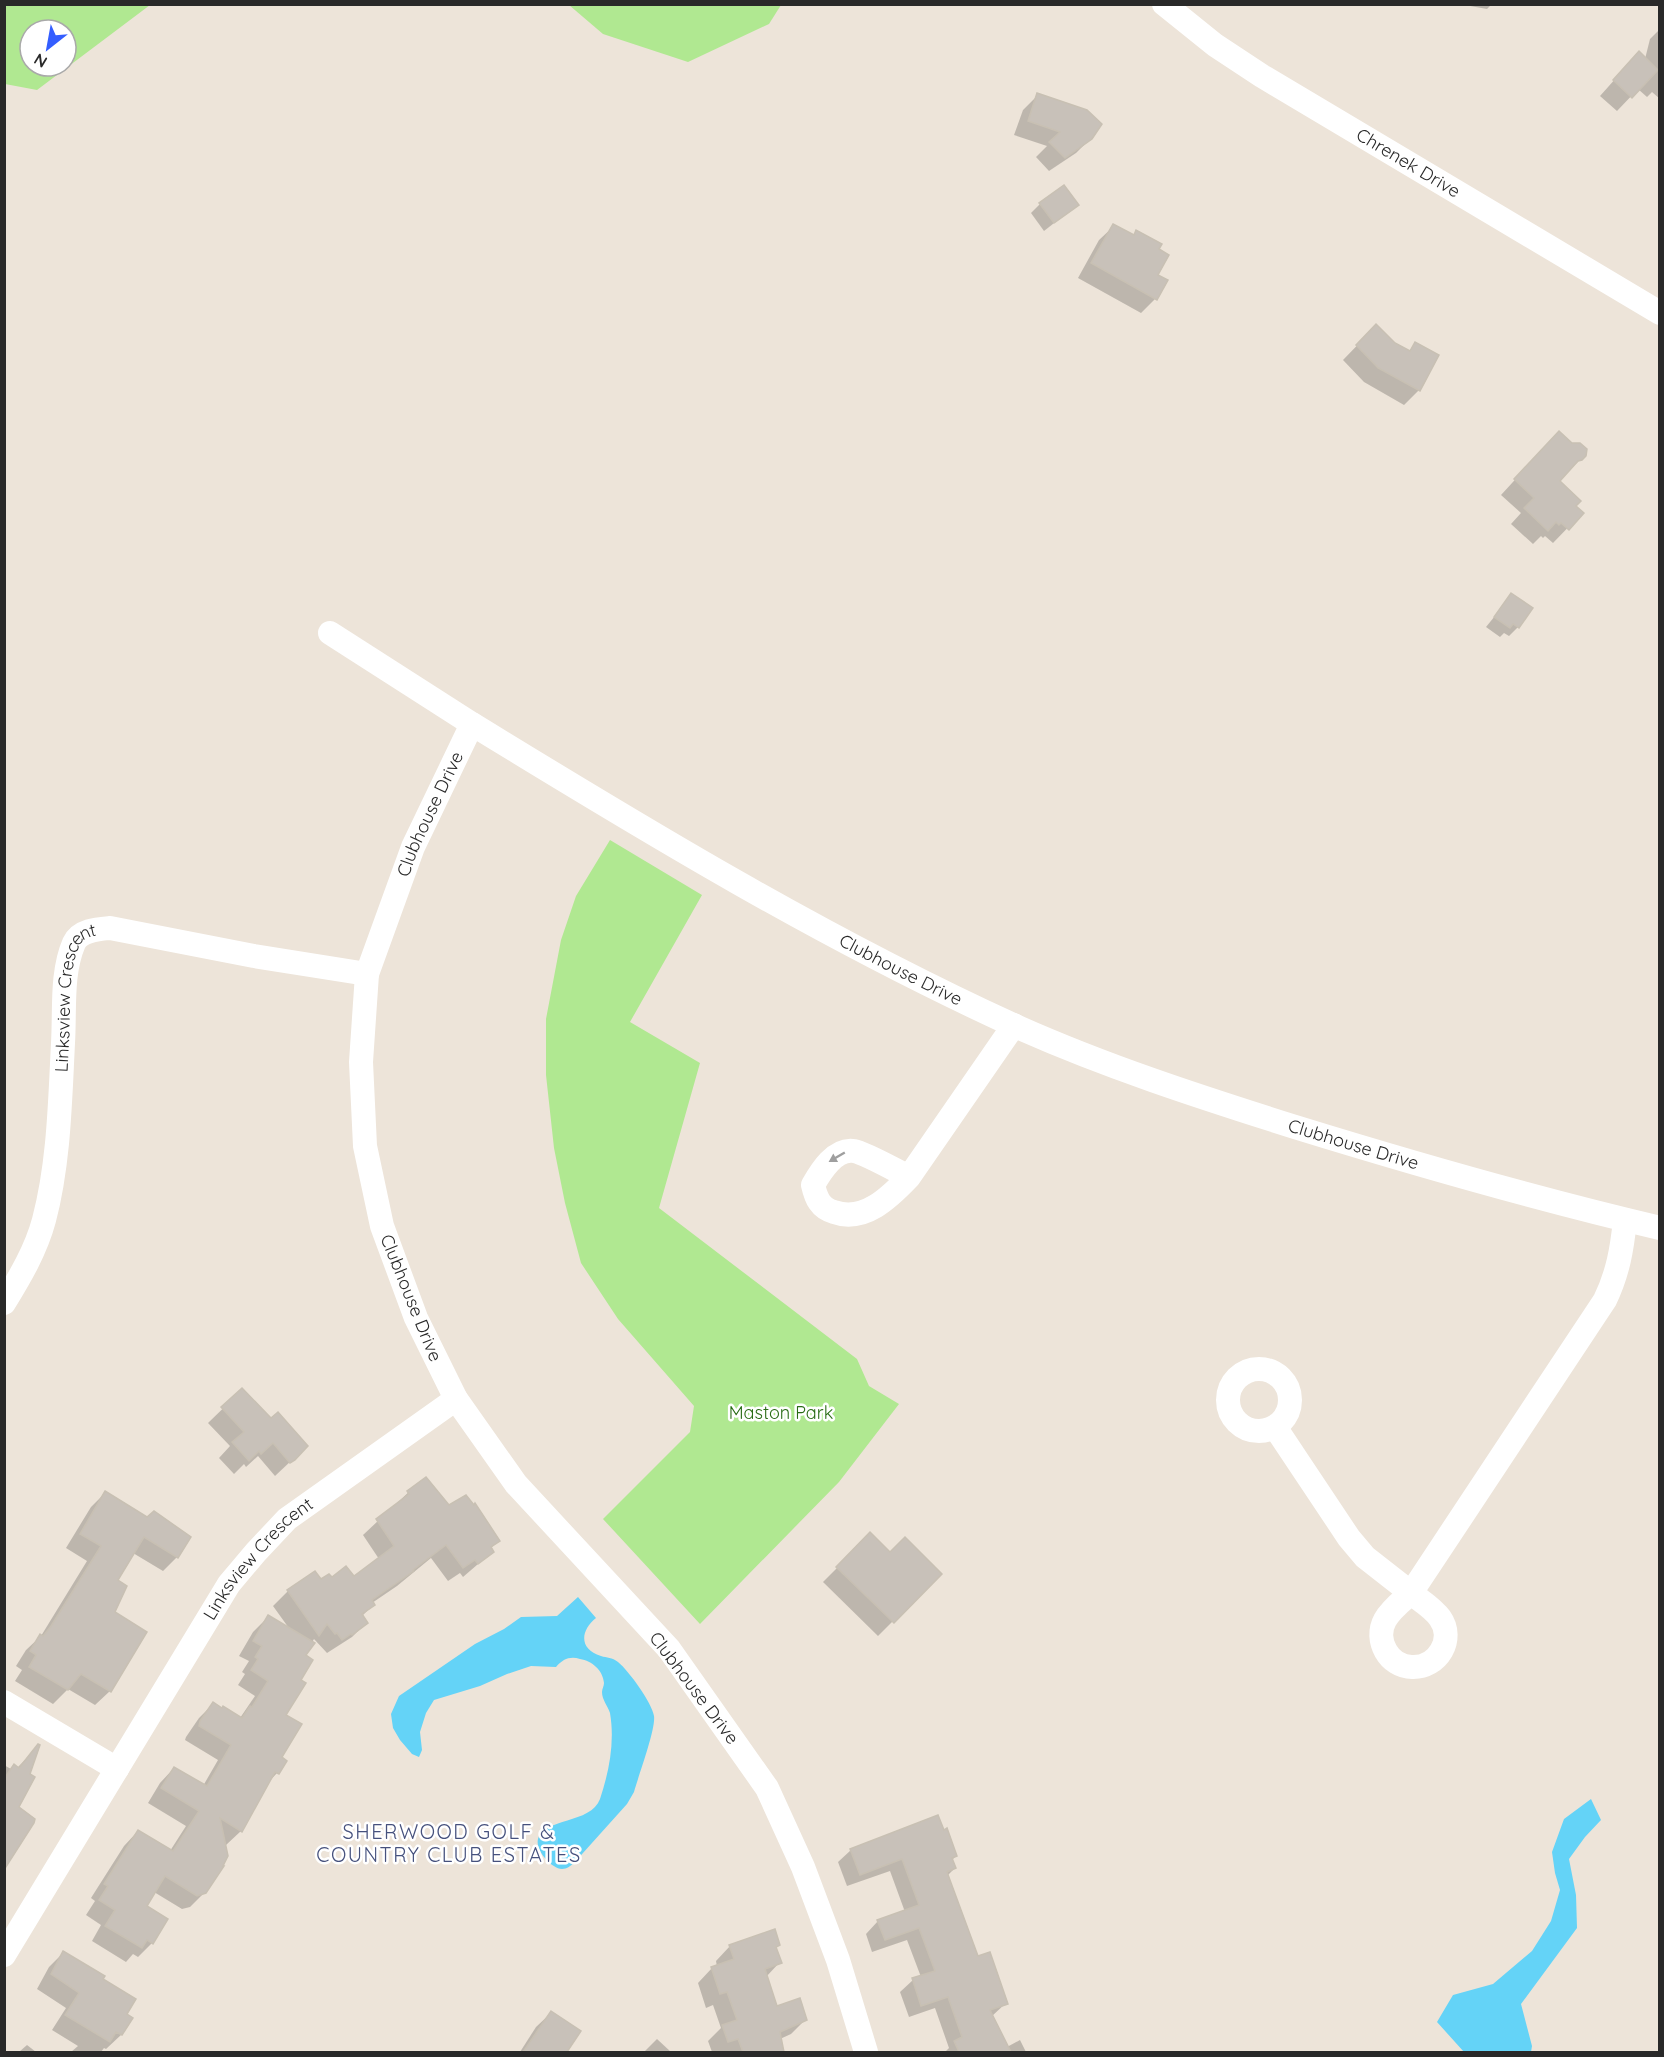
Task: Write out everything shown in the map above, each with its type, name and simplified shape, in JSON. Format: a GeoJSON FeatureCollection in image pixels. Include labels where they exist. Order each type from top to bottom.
{"type":"FeatureCollection","features":[{"type":"Feature","properties":{"kind":"street","name":"Chrenek Drive"},"geometry":{"type":"LineString","coordinates":[[1164,4],[1215,45],[1262,76],[1659,314]]}},
{"type":"Feature","properties":{"kind":"street"},"geometry":{"type":"LineString","coordinates":[[330,633],[472,724]]}},
{"type":"Feature","properties":{"kind":"street","name":"Clubhouse Drive"},"geometry":{"type":"LineString","coordinates":[[866,2052],[834,1949],[803,1867],[767,1788],[669,1649],[516,1484],[456,1400],[416,1318],[386,1236],[368,1158],[361,1062],[367,974],[413,847],[472,724],[645,830],[754,892],[858,949],[1014,1025],[1108,1063],[1250,1113],[1387,1156],[1659,1228]]}},
{"type":"Feature","properties":{"kind":"street","name":"Linksview Crescent"},"geometry":{"type":"LineString","coordinates":[[4,1303],[24,1270],[44,1222],[54,1169],[60,1111],[66,967],[75,940],[91,930],[110,928],[254,956],[367,974]]}},
{"type":"Feature","properties":{"kind":"street"},"geometry":{"type":"LineString","coordinates":[[909,1177],[1014,1025]]}},
{"type":"Feature","properties":{"kind":"street"},"geometry":{"type":"LineString","coordinates":[[1275,1427],[1349,1538],[1365,1557],[1411,1593],[1605,1300],[1615,1280],[1621,1255],[1625,1220]]}},
{"type":"Feature","properties":{"kind":"street","name":"Linksview Crescent"},"geometry":{"type":"LineString","coordinates":[[4,1955],[229,1584],[287,1519],[456,1400]]}},
{"type":"Feature","properties":{"kind":"street"},"geometry":{"type":"LineString","coordinates":[[4,1702],[117,1769]]}},
{"type":"Feature","properties":{"kind":"green space"},"geometry":{"type":"Polygon","coordinates":[[[5,4],[150,5],[78,59],[78,18],[18,18],[18,78],[53,78],[37,90],[5,84],[5,4]]]}},
{"type":"Feature","properties":{"kind":"green space"},"geometry":{"type":"Polygon","coordinates":[[[569,5],[781,5],[769,24],[688,62],[603,34],[569,5]]]}},
{"type":"Feature","properties":{"kind":"green space","name":"Maston Park"},"geometry":{"type":"Polygon","coordinates":[[[610,840],[702,895],[630,1022],[700,1063],[659,1208],[857,1359],[869,1386],[899,1404],[839,1482],[700,1624],[603,1519],[690,1432],[694,1406],[618,1319],[581,1263],[565,1203],[554,1148],[546,1075],[546,1019],[561,940],[576,896],[610,840]]]}},
{"type":"Feature","properties":{"kind":"water"},"geometry":{"type":"Polygon","coordinates":[[[578,1597],[596,1618],[585,1634],[584,1639],[589,1649],[601,1656],[616,1660],[623,1666],[649,1703],[654,1722],[634,1792],[627,1804],[574,1863],[562,1869],[545,1858],[539,1848],[538,1839],[549,1827],[578,1817],[595,1807],[600,1799],[608,1768],[611,1746],[610,1713],[602,1695],[604,1683],[602,1674],[593,1664],[570,1658],[556,1667],[531,1666],[480,1686],[434,1700],[426,1713],[420,1732],[422,1750],[419,1757],[412,1754],[400,1740],[393,1728],[391,1714],[399,1696],[475,1644],[521,1617],[557,1616],[578,1597]]]}},
{"type":"Feature","properties":{"kind":"water"},"geometry":{"type":"Polygon","coordinates":[[[1591,1799],[1601,1820],[1569,1859],[1576,1895],[1577,1928],[1521,2004],[1532,2046],[1531,2052],[1464,2052],[1437,2022],[1453,1995],[1493,1984],[1532,1951],[1551,1921],[1560,1890],[1552,1852],[1564,1819],[1591,1799]]]}},
{"type":"Feature","properties":{"kind":"building"},"geometry":{"type":"Polygon","coordinates":[[[1639,51],[1658,70],[1632,98],[1613,80],[1639,51]]]}},
{"type":"Feature","properties":{"kind":"building"},"geometry":{"type":"Polygon","coordinates":[[[1037,93],[1087,110],[1102,124],[1092,139],[1065,158],[1049,142],[1060,132],[1028,121],[1037,93]]]}},
{"type":"Feature","properties":{"kind":"building"},"geometry":{"type":"Polygon","coordinates":[[[1064,185],[1079,205],[1054,223],[1039,203],[1064,185]]]}},
{"type":"Feature","properties":{"kind":"building"},"geometry":{"type":"Polygon","coordinates":[[[1113,224],[1134,235],[1136,230],[1162,244],[1159,249],[1169,255],[1158,275],[1168,280],[1157,300],[1091,263],[1113,224]]]}},
{"type":"Feature","properties":{"kind":"building"},"geometry":{"type":"Polygon","coordinates":[[[1376,324],[1395,343],[1410,351],[1415,342],[1439,355],[1420,391],[1378,368],[1356,345],[1376,324]]]}},
{"type":"Feature","properties":{"kind":"building"},"geometry":{"type":"Polygon","coordinates":[[[1559,431],[1572,443],[1580,443],[1587,449],[1586,456],[1578,461],[1560,481],[1581,501],[1576,506],[1584,513],[1569,530],[1556,522],[1548,531],[1524,508],[1534,498],[1514,479],[1559,431]]]}},
{"type":"Feature","properties":{"kind":"building"},"geometry":{"type":"Polygon","coordinates":[[[1511,593],[1533,608],[1519,628],[1513,624],[1510,628],[1494,617],[1511,593]]]}},
{"type":"Feature","properties":{"kind":"building"},"geometry":{"type":"Polygon","coordinates":[[[242,1388],[271,1418],[278,1412],[308,1446],[295,1460],[290,1463],[273,1443],[261,1454],[259,1451],[249,1461],[232,1442],[244,1432],[221,1407],[242,1388]]]}},
{"type":"Feature","properties":{"kind":"building"},"geometry":{"type":"Polygon","coordinates":[[[426,1477],[449,1505],[466,1495],[474,1505],[475,1503],[500,1541],[491,1547],[494,1552],[478,1564],[475,1560],[463,1568],[446,1545],[372,1600],[375,1605],[362,1614],[368,1623],[352,1635],[342,1640],[327,1624],[319,1636],[287,1590],[315,1571],[321,1579],[329,1574],[332,1577],[346,1566],[354,1576],[394,1546],[376,1519],[409,1494],[407,1491],[426,1477]]]}},
{"type":"Feature","properties":{"kind":"building"},"geometry":{"type":"Polygon","coordinates":[[[105,1491],[147,1517],[154,1511],[191,1537],[178,1558],[144,1537],[118,1580],[127,1586],[115,1612],[147,1632],[111,1692],[81,1674],[68,1690],[29,1667],[36,1655],[30,1651],[40,1634],[43,1636],[51,1626],[101,1546],[80,1534],[105,1491]]]}},
{"type":"Feature","properties":{"kind":"building"},"geometry":{"type":"Polygon","coordinates":[[[870,1532],[890,1552],[905,1537],[942,1574],[894,1623],[836,1567],[870,1532]]]}},
{"type":"Feature","properties":{"kind":"building"},"geometry":{"type":"Polygon","coordinates":[[[268,1615],[315,1643],[306,1655],[313,1660],[301,1680],[306,1683],[286,1715],[302,1724],[282,1757],[287,1761],[279,1774],[275,1772],[242,1832],[220,1818],[228,1856],[206,1893],[197,1896],[165,1876],[147,1906],[168,1919],[153,1944],[147,1940],[142,1948],[105,1926],[115,1910],[99,1900],[108,1886],[104,1884],[138,1830],[173,1851],[199,1811],[161,1788],[174,1767],[207,1786],[231,1745],[199,1726],[200,1721],[213,1702],[242,1718],[250,1706],[252,1707],[268,1681],[251,1670],[262,1646],[253,1641],[268,1615]]]}},
{"type":"Feature","properties":{"kind":"building"},"geometry":{"type":"Polygon","coordinates":[[[38,1744],[40,1745],[30,1774],[35,1777],[19,1807],[35,1819],[34,1823],[4,1870],[4,1779],[14,1764],[19,1768],[38,1744]]]}},
{"type":"Feature","properties":{"kind":"building"},"geometry":{"type":"Polygon","coordinates":[[[938,1815],[944,1830],[947,1828],[957,1856],[952,1858],[956,1868],[947,1872],[978,1956],[990,1952],[1008,2004],[990,2010],[1011,2052],[959,2052],[954,2041],[962,2037],[948,1997],[921,2006],[912,1978],[935,1971],[919,1928],[885,1940],[877,1920],[919,1905],[902,1859],[860,1875],[850,1849],[938,1815]]]}},
{"type":"Feature","properties":{"kind":"building"},"geometry":{"type":"Polygon","coordinates":[[[775,1929],[780,1945],[776,1947],[782,1963],[765,1969],[777,2006],[800,1998],[807,2020],[780,2032],[784,2052],[743,2052],[738,2039],[728,2042],[722,2025],[737,2020],[727,1992],[720,1994],[711,1967],[734,1959],[729,1945],[775,1929]]]}},
{"type":"Feature","properties":{"kind":"building"},"geometry":{"type":"Polygon","coordinates":[[[63,1951],[105,1976],[103,1979],[136,1999],[127,2014],[133,2018],[122,2035],[116,2032],[110,2042],[65,2015],[79,1993],[51,1974],[63,1951]]]}},
{"type":"Feature","properties":{"kind":"building"},"geometry":{"type":"Polygon","coordinates":[[[551,2011],[581,2031],[567,2052],[523,2052],[551,2011]]]}},
{"type":"Feature","properties":{"kind":"district","name":"SHERWOOD GOLF & COUNTRY CLUB ESTATES"},"geometry":{"type":"Point","coordinates":[449,1844]}}]}
